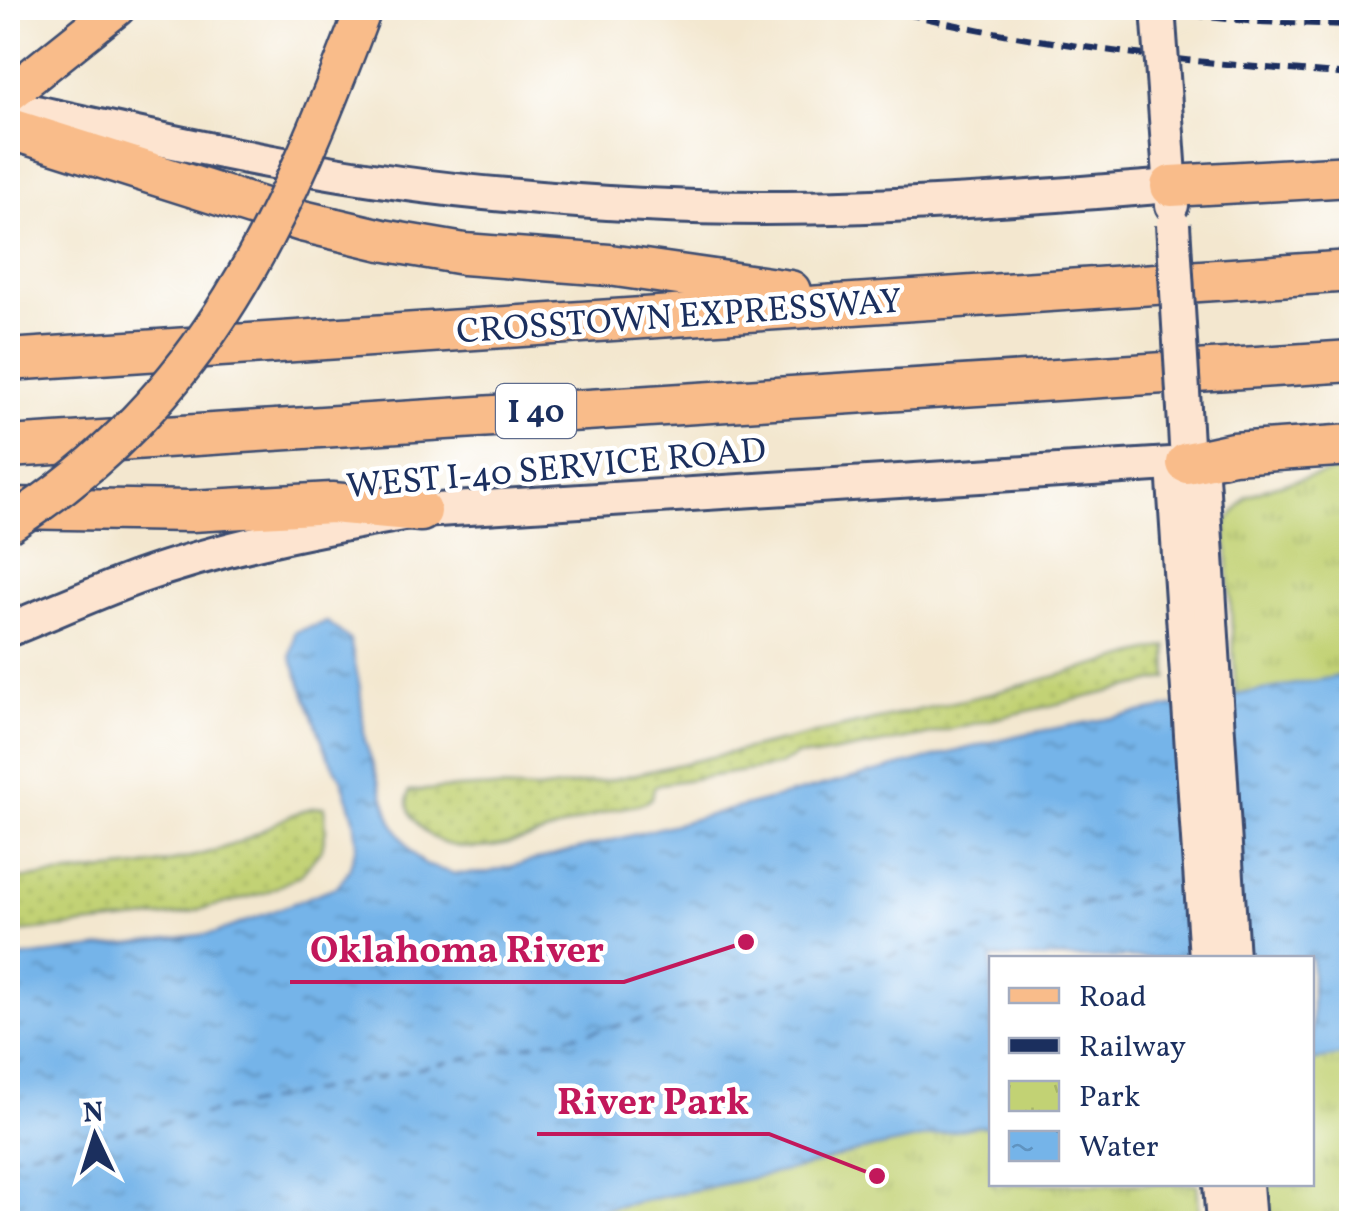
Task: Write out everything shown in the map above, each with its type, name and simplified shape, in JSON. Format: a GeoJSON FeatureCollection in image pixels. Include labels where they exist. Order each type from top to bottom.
{"type":"FeatureCollection","features":[{"type":"Feature","properties":{"kind":"highway"},"geometry":{"type":"LineString","coordinates":[[8,128],[302,221],[382,240],[482,256],[609,264],[874,303]]}},
{"type":"Feature","properties":{"kind":"highway"},"geometry":{"type":"LineString","coordinates":[[1172,205],[1352,176]]}},
{"type":"Feature","properties":{"kind":"highway","name":"CROSSTOWN EXPRESSWAY"},"geometry":{"type":"LineString","coordinates":[[8,360],[1352,271]]}},
{"type":"Feature","properties":{"kind":"highway","name":"I 40"},"geometry":{"type":"LineString","coordinates":[[8,447],[1352,361]]}},
{"type":"Feature","properties":{"kind":"highway"},"geometry":{"type":"LineString","coordinates":[[1187,463],[1234,453],[1352,445]]}},
{"type":"Feature","properties":{"kind":"highway"},"geometry":{"type":"LineString","coordinates":[[8,508],[191,511],[332,502],[421,511]]}},
{"type":"Feature","properties":{"kind":"main road"},"geometry":{"type":"LineString","coordinates":[[8,96],[117,8]]}},
{"type":"Feature","properties":{"kind":"main road"},"geometry":{"type":"LineString","coordinates":[[8,525],[119,437],[186,365],[211,331],[244,279],[295,182],[364,8]]}},
{"type":"Feature","properties":{"kind":"main road"},"geometry":{"type":"LineString","coordinates":[[1158,8],[1187,463],[1174,480],[1191,524],[1232,956]]}},
{"type":"Feature","properties":{"kind":"main road"},"geometry":{"type":"LineString","coordinates":[[8,106],[324,172],[502,195],[762,208],[1172,205]]}},
{"type":"Feature","properties":{"kind":"main road","name":"WEST I-40 SERVICE ROAD"},"geometry":{"type":"LineString","coordinates":[[8,630],[137,578],[207,556],[337,525],[421,511],[1187,463]]}},
{"type":"Feature","properties":{"kind":"main road"},"geometry":{"type":"LineString","coordinates":[[1191,524],[1206,956]]}},
{"type":"Feature","properties":{"kind":"main road"},"geometry":{"type":"LineString","coordinates":[[1220,1186],[1222,1224]]}},
{"type":"Feature","properties":{"kind":"main road"},"geometry":{"type":"LineString","coordinates":[[1246,1186],[1249,1224]]}},
{"type":"Feature","properties":{"kind":"green space"},"geometry":{"type":"Polygon","coordinates":[[[1351,467],[1351,1223],[1268,1223],[1266,1186],[1314,1186],[1314,956],[1251,956],[1226,524],[1247,496],[1351,467]]]}},
{"type":"Feature","properties":{"kind":"green space"},"geometry":{"type":"Polygon","coordinates":[[[1167,646],[1168,678],[922,736],[815,756],[798,755],[777,766],[660,784],[654,788],[652,798],[643,803],[514,843],[461,847],[438,841],[419,826],[408,805],[409,791],[475,787],[537,790],[610,780],[989,694],[1167,646]]]}},
{"type":"Feature","properties":{"kind":"green space"},"geometry":{"type":"Polygon","coordinates":[[[324,807],[326,829],[322,849],[301,875],[265,893],[179,915],[8,933],[8,880],[183,859],[239,842],[303,810],[324,807]]]}},
{"type":"Feature","properties":{"kind":"green space"},"geometry":{"type":"Polygon","coordinates":[[[977,1126],[989,1127],[989,1186],[1197,1186],[1200,1223],[535,1224],[800,1168],[977,1126]]]}},
{"type":"Feature","properties":{"kind":"water"},"geometry":{"type":"Polygon","coordinates":[[[327,622],[350,640],[365,741],[391,820],[411,852],[425,865],[455,874],[486,873],[1019,735],[1351,674],[1351,1053],[1314,1061],[1314,956],[989,956],[989,1127],[977,1126],[800,1168],[535,1223],[8,1224],[8,959],[216,933],[338,886],[349,870],[357,843],[354,817],[291,657],[295,632],[327,622]]]}},
{"type":"Feature","properties":{"kind":"ferry route"},"geometry":{"type":"LineString","coordinates":[[1239,864],[1352,835]]}},
{"type":"Feature","properties":{"kind":"ferry route"},"geometry":{"type":"LineString","coordinates":[[8,1156],[613,1027],[1183,879]]}},
{"type":"Feature","properties":{"kind":"railway"},"geometry":{"type":"LineString","coordinates":[[881,8],[998,33],[1115,51],[1352,75]]}},
{"type":"Feature","properties":{"kind":"railway"},"geometry":{"type":"LineString","coordinates":[[1121,8],[1257,22],[1352,25]]}},
{"type":"Feature","properties":{"kind":"place","name":"Oklahoma River"},"geometry":{"type":"Point","coordinates":[746,942]}},
{"type":"Feature","properties":{"kind":"place","name":"River Park"},"geometry":{"type":"Point","coordinates":[877,1176]}}]}
